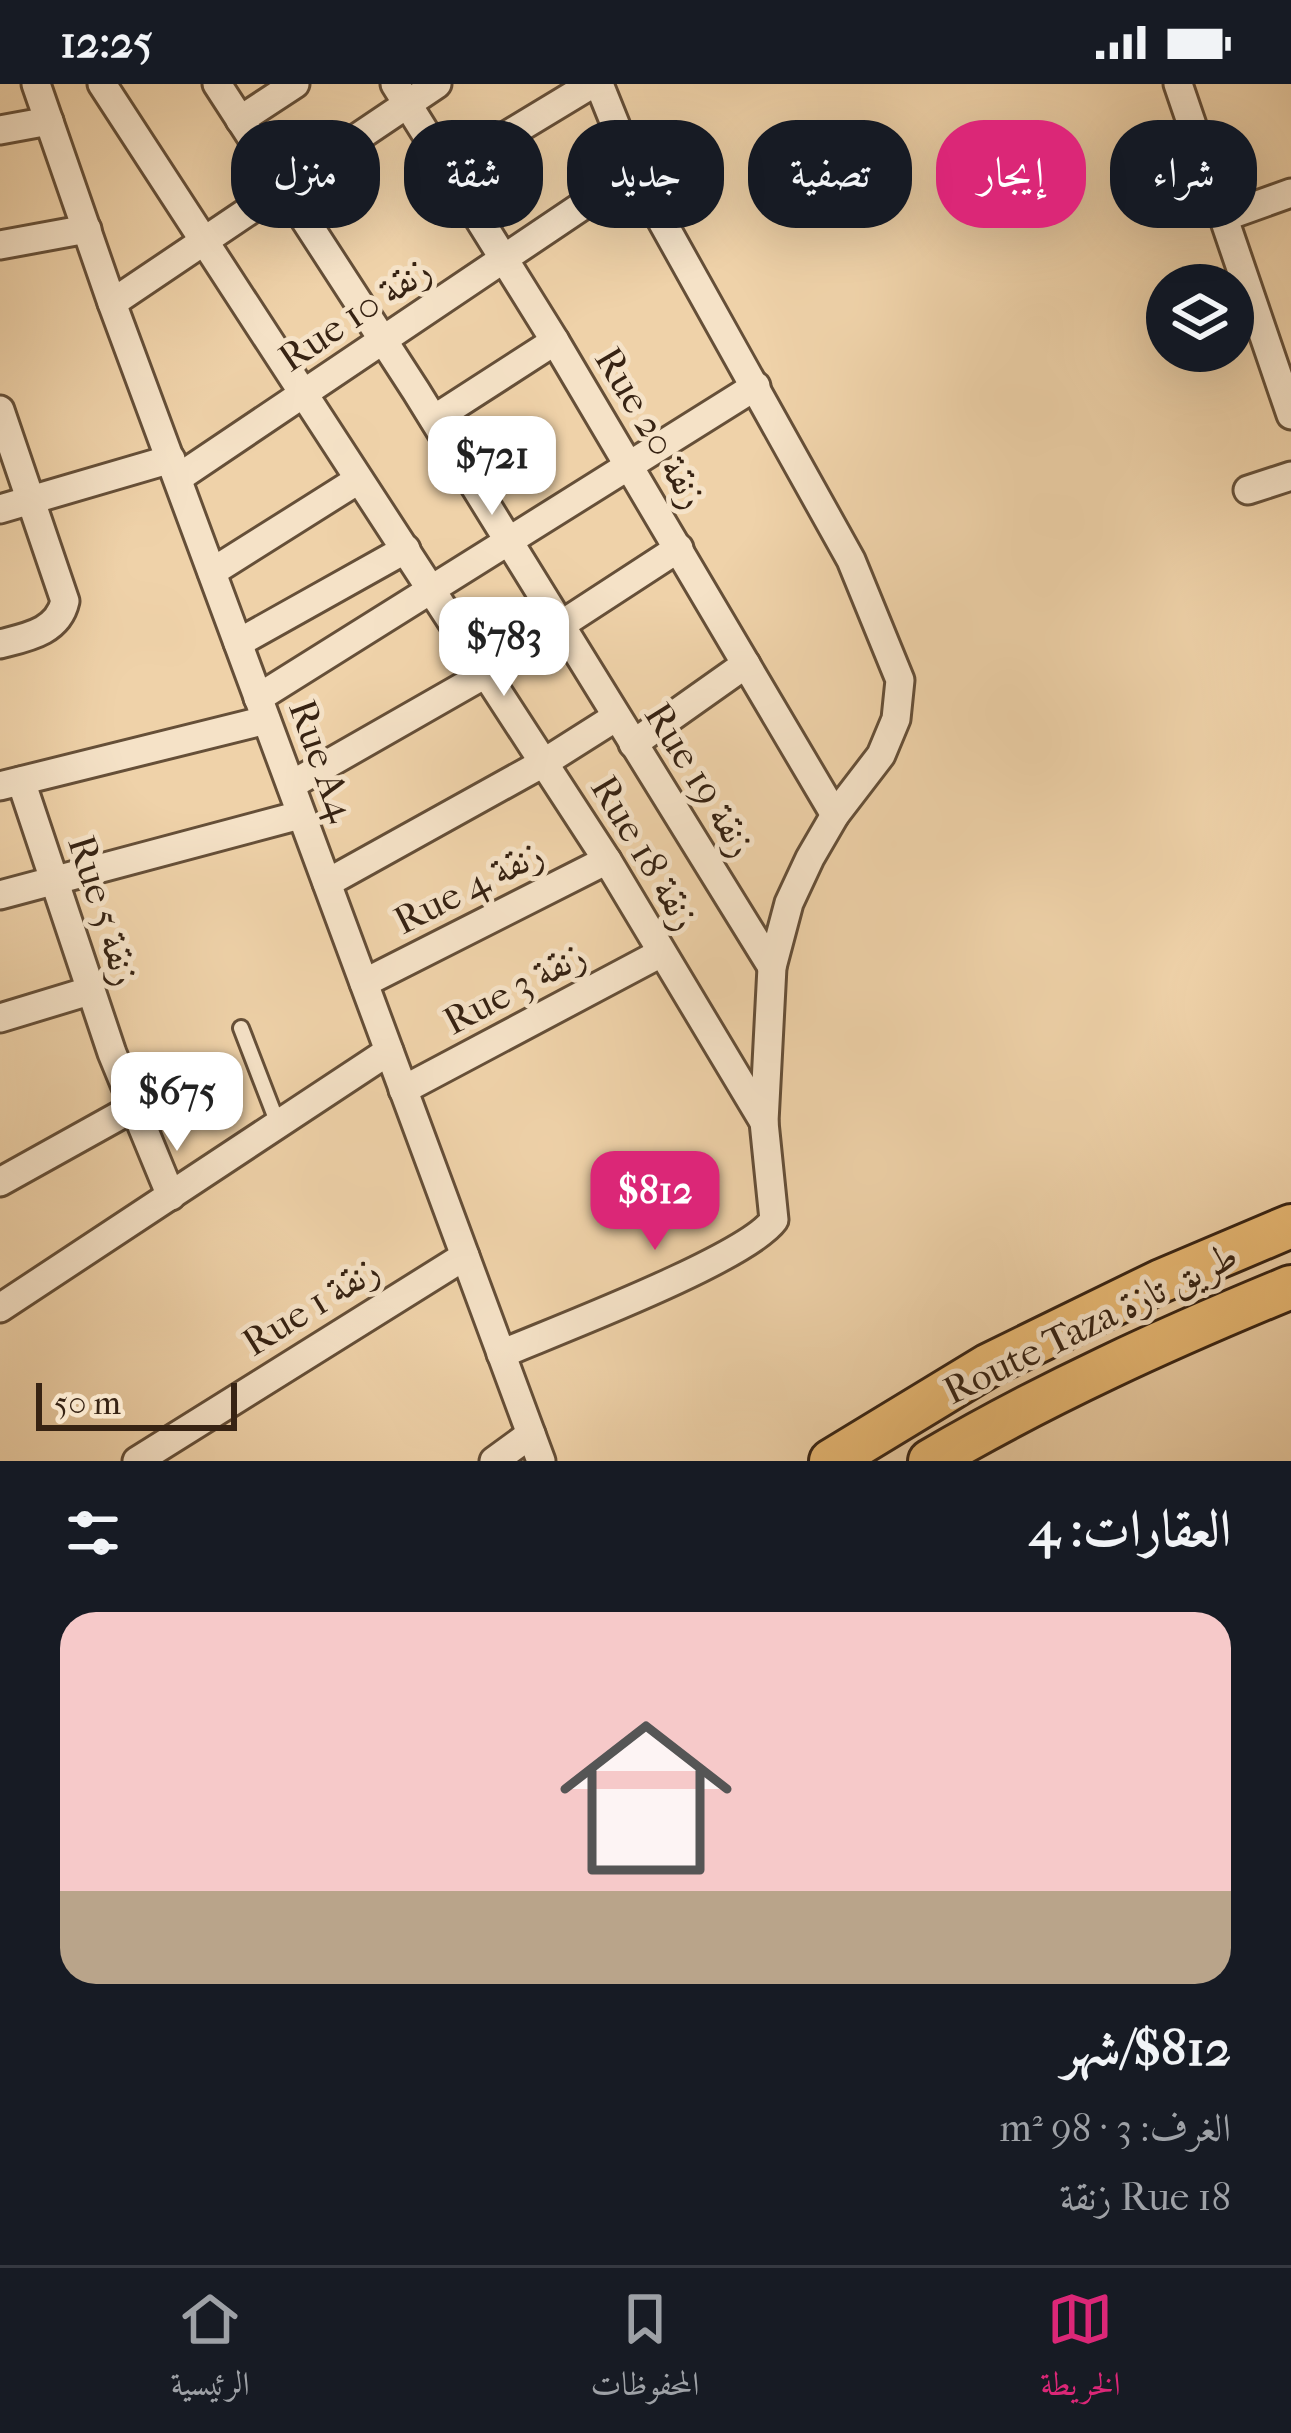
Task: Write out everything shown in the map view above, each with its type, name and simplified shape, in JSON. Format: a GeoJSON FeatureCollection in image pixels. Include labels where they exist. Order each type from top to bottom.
{"type":"FeatureCollection","features":[{"type":"Feature","properties":{"kind":"highway","name":"Route Taza طريق تازة"},"geometry":{"type":"LineString","coordinates":[[831,1461],[989,1365],[1162,1281],[1291,1226]]}},
{"type":"Feature","properties":{"kind":"highway","name":"Route Taza طريق تازة"},"geometry":{"type":"LineString","coordinates":[[929,1461],[1001,1419],[1147,1348],[1291,1287]]}},
{"type":"Feature","properties":{"kind":"street","name":"Rue A4"},"geometry":{"type":"LineString","coordinates":[[36,84],[300,815],[542,1461]]}},
{"type":"Feature","properties":{"kind":"street","name":"Rue 18 زنقة"},"geometry":{"type":"LineString","coordinates":[[102,84],[608,860],[764,1122]]}},
{"type":"Feature","properties":{"kind":"street","name":"Rue 19 زنقة"},"geometry":{"type":"LineString","coordinates":[[217,84],[240,120]]}},
{"type":"Feature","properties":{"kind":"street"},"geometry":{"type":"LineString","coordinates":[[240,120],[295,84]]}},
{"type":"Feature","properties":{"kind":"street"},"geometry":{"type":"LineString","coordinates":[[367,120],[401,93],[437,84]]}},
{"type":"Feature","properties":{"kind":"street"},"geometry":{"type":"LineString","coordinates":[[535,120],[596,84],[612,120]]}},
{"type":"Feature","properties":{"kind":"street"},"geometry":{"type":"LineString","coordinates":[[1178,84],[1190,120]]}},
{"type":"Feature","properties":{"kind":"street","name":"Rue 20 زنقة"},"geometry":{"type":"LineString","coordinates":[[401,93],[417,120]]}},
{"type":"Feature","properties":{"kind":"street"},"geometry":{"type":"LineString","coordinates":[[0,130],[49,121]]}},
{"type":"Feature","properties":{"kind":"street"},"geometry":{"type":"LineString","coordinates":[[1257,205],[1291,193]]}},
{"type":"Feature","properties":{"kind":"street","name":"Rue 10 زنقة"},"geometry":{"type":"LineString","coordinates":[[0,509],[174,469],[303,396],[567,216]]}},
{"type":"Feature","properties":{"kind":"street"},"geometry":{"type":"LineString","coordinates":[[112,303],[231,222]]}},
{"type":"Feature","properties":{"kind":"street","name":"Rue 19 زنقة"},"geometry":{"type":"LineString","coordinates":[[311,228],[772,967]]}},
{"type":"Feature","properties":{"kind":"street","name":"Rue 20 زنقة"},"geometry":{"type":"LineString","coordinates":[[483,228],[555,341],[835,815]]}},
{"type":"Feature","properties":{"kind":"street"},"geometry":{"type":"LineString","coordinates":[[501,1354],[690,1272],[769,1228],[775,1210],[764,1122],[772,967],[790,903],[835,815],[881,755],[896,719],[900,680],[851,560],[666,228]]}},
{"type":"Feature","properties":{"kind":"street"},"geometry":{"type":"LineString","coordinates":[[1227,228],[1291,416]]}},
{"type":"Feature","properties":{"kind":"street"},"geometry":{"type":"LineString","coordinates":[[0,245],[87,229]]}},
{"type":"Feature","properties":{"kind":"street"},"geometry":{"type":"LineString","coordinates":[[434,419],[555,341]]}},
{"type":"Feature","properties":{"kind":"street"},"geometry":{"type":"LineString","coordinates":[[10,783],[262,709],[433,589],[756,386]]}},
{"type":"Feature","properties":{"kind":"street"},"geometry":{"type":"LineString","coordinates":[[0,410],[65,601],[62,613],[47,628],[0,644]]}},
{"type":"Feature","properties":{"kind":"street"},"geometry":{"type":"LineString","coordinates":[[1248,490],[1291,476]]}},
{"type":"Feature","properties":{"kind":"street"},"geometry":{"type":"LineString","coordinates":[[212,572],[358,480]]}},
{"type":"Feature","properties":{"kind":"street"},"geometry":{"type":"LineString","coordinates":[[291,785],[487,673],[679,548]]}},
{"type":"Feature","properties":{"kind":"street"},"geometry":{"type":"LineString","coordinates":[[238,643],[406,549]]}},
{"type":"Feature","properties":{"kind":"street"},"geometry":{"type":"LineString","coordinates":[[633,744],[746,664]]}},
{"type":"Feature","properties":{"kind":"street"},"geometry":{"type":"LineString","coordinates":[[326,883],[545,762],[616,717]]}},
{"type":"Feature","properties":{"kind":"street","name":"Rue 5 زنقة"},"geometry":{"type":"LineString","coordinates":[[10,783],[53,879],[89,991],[171,1196]]}},
{"type":"Feature","properties":{"kind":"street"},"geometry":{"type":"LineString","coordinates":[[0,895],[300,815]]}},
{"type":"Feature","properties":{"kind":"street","name":"Rue 4 زنقة"},"geometry":{"type":"LineString","coordinates":[[364,982],[608,860]]}},
{"type":"Feature","properties":{"kind":"street","name":"Rue 3 زنقة"},"geometry":{"type":"LineString","coordinates":[[403,1090],[661,953]]}},
{"type":"Feature","properties":{"kind":"street"},"geometry":{"type":"LineString","coordinates":[[0,1018],[89,991]]}},
{"type":"Feature","properties":{"kind":"street"},"geometry":{"type":"LineString","coordinates":[[0,1308],[389,1052]]}},
{"type":"Feature","properties":{"kind":"street"},"geometry":{"type":"LineString","coordinates":[[0,1182],[133,1108]]}},
{"type":"Feature","properties":{"kind":"street","name":"Rue 1 زنقة"},"geometry":{"type":"LineString","coordinates":[[137,1461],[465,1256]]}},
{"type":"Feature","properties":{"kind":"street"},"geometry":{"type":"LineString","coordinates":[[494,1461],[531,1434]]}},
{"type":"Feature","properties":{"kind":"lane"},"geometry":{"type":"LineString","coordinates":[[241,1028],[278,1124]]}}]}
